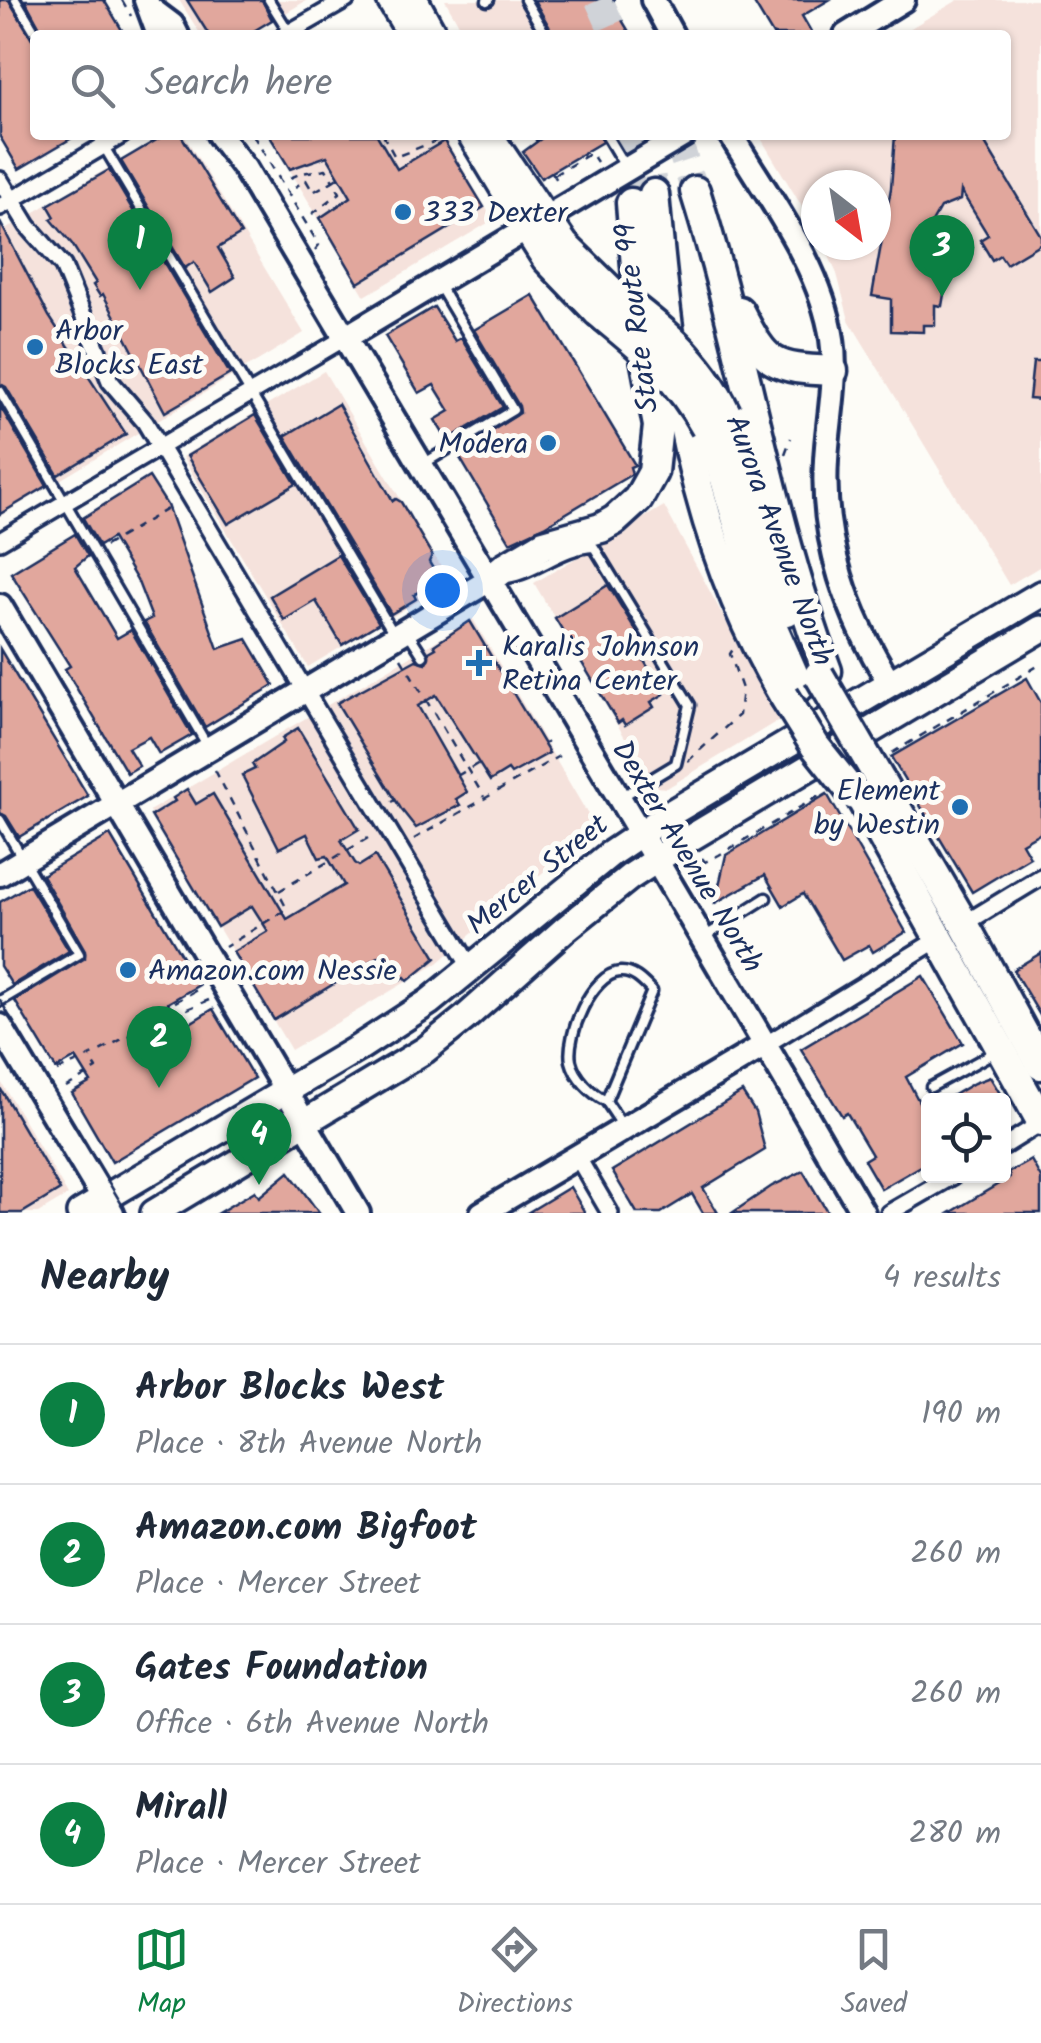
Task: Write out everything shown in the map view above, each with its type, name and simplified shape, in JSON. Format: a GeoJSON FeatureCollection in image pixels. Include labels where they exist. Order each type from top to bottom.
{"type":"FeatureCollection","features":[{"type":"Feature","properties":{"kind":"highway","name":"State Route 99"},"geometry":{"type":"LineString","coordinates":[[694,191],[718,270],[788,555],[807,682]]}},
{"type":"Feature","properties":{"kind":"highway","name":"State Route 99"},"geometry":{"type":"LineString","coordinates":[[488,581],[544,544],[586,533],[615,520],[638,499],[654,472],[658,426],[642,342],[643,199],[694,482],[734,598],[848,724]]}},
{"type":"Feature","properties":{"kind":"highway","name":"Aurora Avenue North"},"geometry":{"type":"LineString","coordinates":[[536,223],[558,272],[604,301],[716,421],[722,469],[760,596],[862,787],[1041,1065]]}},
{"type":"Feature","properties":{"kind":"highway"},"geometry":{"type":"LineString","coordinates":[[718,270],[755,342],[768,358],[789,368],[833,370]]}},
{"type":"Feature","properties":{"kind":"highway","name":"Aurora Avenue North"},"geometry":{"type":"LineString","coordinates":[[848,724],[862,787]]}},
{"type":"Feature","properties":{"kind":"highway","name":"Aurora Avenue North"},"geometry":{"type":"LineString","coordinates":[[952,931],[1002,1049],[1041,1122]]}},
{"type":"Feature","properties":{"kind":"main road"},"geometry":{"type":"LineString","coordinates":[[390,0],[408,30]]}},
{"type":"Feature","properties":{"kind":"main road"},"geometry":{"type":"LineString","coordinates":[[415,0],[431,30]]}},
{"type":"Feature","properties":{"kind":"main road"},"geometry":{"type":"LineString","coordinates":[[653,0],[669,30]]}},
{"type":"Feature","properties":{"kind":"main road"},"geometry":{"type":"LineString","coordinates":[[854,30],[903,0]]}},
{"type":"Feature","properties":{"kind":"main road"},"geometry":{"type":"LineString","coordinates":[[149,5],[157,30]]}},
{"type":"Feature","properties":{"kind":"main road"},"geometry":{"type":"LineString","coordinates":[[149,5],[174,30]]}},
{"type":"Feature","properties":{"kind":"main road","name":"Dexter Avenue North"},"geometry":{"type":"LineString","coordinates":[[223,140],[244,169],[620,798],[863,1213]]}},
{"type":"Feature","properties":{"kind":"main road","name":"Dexter Avenue North"},"geometry":{"type":"LineString","coordinates":[[237,140],[244,169]]}},
{"type":"Feature","properties":{"kind":"main road"},"geometry":{"type":"LineString","coordinates":[[484,140],[536,223]]}},
{"type":"Feature","properties":{"kind":"main road"},"geometry":{"type":"LineString","coordinates":[[344,339],[675,140]]}},
{"type":"Feature","properties":{"kind":"main road"},"geometry":{"type":"LineString","coordinates":[[734,140],[810,271],[828,318],[833,370],[825,473],[830,537],[854,619],[890,683],[901,689],[1016,621],[1041,611]]}},
{"type":"Feature","properties":{"kind":"main road"},"geometry":{"type":"LineString","coordinates":[[0,874],[117,804],[212,759],[304,692],[401,642],[488,581]]}},
{"type":"Feature","properties":{"kind":"main road","name":"Mercer Street"},"geometry":{"type":"LineString","coordinates":[[80,1213],[108,1206],[391,1028],[472,970],[572,884],[640,833],[1041,594]]}},
{"type":"Feature","properties":{"kind":"main road"},"geometry":{"type":"LineString","coordinates":[[0,606],[358,1213]]}},
{"type":"Feature","properties":{"kind":"main road","name":"Mercer Street"},"geometry":{"type":"LineString","coordinates":[[154,1213],[435,1042],[574,921],[656,860],[1041,629]]}},
{"type":"Feature","properties":{"kind":"main road"},"geometry":{"type":"LineString","coordinates":[[0,1026],[108,1206]]}},
{"type":"Feature","properties":{"kind":"main road"},"geometry":{"type":"LineString","coordinates":[[487,1212],[765,1045]]}},
{"type":"Feature","properties":{"kind":"street"},"geometry":{"type":"LineString","coordinates":[[294,30],[346,0]]}},
{"type":"Feature","properties":{"kind":"street"},"geometry":{"type":"LineString","coordinates":[[6,203],[100,140]]}},
{"type":"Feature","properties":{"kind":"street"},"geometry":{"type":"LineString","coordinates":[[0,180],[6,203],[63,266],[110,381],[159,446],[472,970]]}},
{"type":"Feature","properties":{"kind":"street"},"geometry":{"type":"LineString","coordinates":[[0,541],[344,339]]}},
{"type":"Feature","properties":{"kind":"street"},"geometry":{"type":"LineString","coordinates":[[765,1045],[1041,877]]}},
{"type":"Feature","properties":{"kind":"street"},"geometry":{"type":"LineString","coordinates":[[1011,1141],[1041,1122]]}},
{"type":"Feature","properties":{"kind":"street"},"geometry":{"type":"LineString","coordinates":[[578,1158],[610,1213]]}},
{"type":"Feature","properties":{"kind":"street"},"geometry":{"type":"LineString","coordinates":[[889,1213],[941,1183]]}},
{"type":"Feature","properties":{"kind":"lane"},"geometry":{"type":"LineString","coordinates":[[16,0],[34,30]]}},
{"type":"Feature","properties":{"kind":"lane"},"geometry":{"type":"LineString","coordinates":[[270,0],[285,30]]}},
{"type":"Feature","properties":{"kind":"lane"},"geometry":{"type":"LineString","coordinates":[[525,0],[543,30]]}},
{"type":"Feature","properties":{"kind":"lane"},"geometry":{"type":"LineString","coordinates":[[100,140],[401,642],[423,656]]}},
{"type":"Feature","properties":{"kind":"lane"},"geometry":{"type":"LineString","coordinates":[[609,140],[626,169]]}},
{"type":"Feature","properties":{"kind":"lane"},"geometry":{"type":"LineString","coordinates":[[419,466],[513,410],[438,283]]}},
{"type":"Feature","properties":{"kind":"lane"},"geometry":{"type":"LineString","coordinates":[[0,391],[212,759]]}},
{"type":"Feature","properties":{"kind":"lane"},"geometry":{"type":"LineString","coordinates":[[488,581],[522,575],[564,554],[594,547],[690,706],[676,764],[620,798]]}},
{"type":"Feature","properties":{"kind":"lane"},"geometry":{"type":"LineString","coordinates":[[0,820],[80,954],[0,1001]]}},
{"type":"Feature","properties":{"kind":"lane"},"geometry":{"type":"LineString","coordinates":[[702,938],[766,898]]}},
{"type":"Feature","properties":{"kind":"lane"},"geometry":{"type":"LineString","coordinates":[[606,1101],[652,992],[639,977],[620,972],[598,982],[572,1031],[571,1063],[591,1094],[606,1101],[625,1129]]}},
{"type":"Feature","properties":{"kind":"lane"},"geometry":{"type":"LineString","coordinates":[[931,1087],[1002,1049]]}},
{"type":"Feature","properties":{"kind":"path"},"geometry":{"type":"LineString","coordinates":[[257,140],[318,245],[302,267]]}},
{"type":"Feature","properties":{"kind":"path"},"geometry":{"type":"LineString","coordinates":[[385,140],[395,157],[469,140]]}},
{"type":"Feature","properties":{"kind":"path"},"geometry":{"type":"LineString","coordinates":[[560,185],[553,173],[591,152],[597,162]]}},
{"type":"Feature","properties":{"kind":"path"},"geometry":{"type":"LineString","coordinates":[[290,178],[326,169],[340,192],[312,214]]}},
{"type":"Feature","properties":{"kind":"path"},"geometry":{"type":"LineString","coordinates":[[295,187],[306,180],[313,192],[340,177]]}},
{"type":"Feature","properties":{"kind":"path"},"geometry":{"type":"LineString","coordinates":[[95,552],[172,506]]}},
{"type":"Feature","properties":{"kind":"path"},"geometry":{"type":"LineString","coordinates":[[401,642],[485,798]]}},
{"type":"Feature","properties":{"kind":"path"},"geometry":{"type":"LineString","coordinates":[[678,770],[739,715],[743,698],[730,654],[738,644]]}},
{"type":"Feature","properties":{"kind":"path"},"geometry":{"type":"LineString","coordinates":[[702,858],[705,862],[862,787],[1041,664]]}},
{"type":"Feature","properties":{"kind":"path"},"geometry":{"type":"LineString","coordinates":[[414,839],[559,756]]}},
{"type":"Feature","properties":{"kind":"path"},"geometry":{"type":"LineString","coordinates":[[212,759],[287,910],[225,947]]}},
{"type":"Feature","properties":{"kind":"path"},"geometry":{"type":"LineString","coordinates":[[456,776],[479,763]]}},
{"type":"Feature","properties":{"kind":"path"},"geometry":{"type":"LineString","coordinates":[[278,892],[368,838]]}},
{"type":"Feature","properties":{"kind":"path"},"geometry":{"type":"LineString","coordinates":[[175,1014],[170,1005],[203,986]]}},
{"type":"Feature","properties":{"kind":"path"},"geometry":{"type":"LineString","coordinates":[[57,1071],[210,999]]}},
{"type":"Feature","properties":{"kind":"path"},"geometry":{"type":"LineString","coordinates":[[66,1087],[97,1069],[90,1058]]}},
{"type":"Feature","properties":{"kind":"shaded area"},"geometry":{"type":"Polygon","coordinates":[[[179,0],[307,0],[258,30],[198,30],[179,0]]]}},
{"type":"Feature","properties":{"kind":"shaded area"},"geometry":{"type":"Polygon","coordinates":[[[445,0],[518,0],[536,30],[462,30],[445,0]]]}},
{"type":"Feature","properties":{"kind":"shaded area"},"geometry":{"type":"Polygon","coordinates":[[[958,0],[1041,0],[1041,566],[1009,585],[849,320],[831,260],[891,260],[891,170],[801,170],[801,205],[762,140],[1011,140],[1011,30],[907,30],[958,0]]]}},
{"type":"Feature","properties":{"kind":"shaded area"},"geometry":{"type":"Polygon","coordinates":[[[155,140],[187,140],[304,333],[0,516],[0,233],[155,140]]]}},
{"type":"Feature","properties":{"kind":"shaded area","name":"333 Dexter"},"geometry":{"type":"Polygon","coordinates":[[[272,140],[446,140],[493,220],[365,296],[272,140]]]}},
{"type":"Feature","properties":{"kind":"shaded area"},"geometry":{"type":"Polygon","coordinates":[[[324,371],[450,582],[308,667],[182,457],[324,371]]]}},
{"type":"Feature","properties":{"kind":"shaded area"},"geometry":{"type":"Polygon","coordinates":[[[664,506],[779,720],[667,788],[654,787],[534,583],[664,506]]]}},
{"type":"Feature","properties":{"kind":"shaded area"},"geometry":{"type":"Polygon","coordinates":[[[473,619],[593,823],[592,830],[438,963],[291,1050],[149,811],[473,619]]]}},
{"type":"Feature","properties":{"kind":"shaded area"},"geometry":{"type":"Polygon","coordinates":[[[0,1080],[68,1195],[38,1213],[0,1213],[0,1080]]]}},
{"type":"Feature","properties":{"kind":"building"},"geometry":{"type":"Polygon","coordinates":[[[0,0],[9,0],[30,34],[30,140],[68,140],[19,169],[0,137],[0,0]]]}},
{"type":"Feature","properties":{"kind":"building"},"geometry":{"type":"Polygon","coordinates":[[[25,0],[104,0],[122,30],[41,30],[25,0]]]}},
{"type":"Feature","properties":{"kind":"building"},"geometry":{"type":"Polygon","coordinates":[[[187,0],[262,0],[272,20],[255,30],[206,30],[187,0]]]}},
{"type":"Feature","properties":{"kind":"building"},"geometry":{"type":"Polygon","coordinates":[[[534,0],[610,0],[628,30],[551,30],[534,0]]]}},
{"type":"Feature","properties":{"kind":"building"},"geometry":{"type":"Polygon","coordinates":[[[752,0],[829,0],[802,16],[810,30],[770,30],[752,0]]]}},
{"type":"Feature","properties":{"kind":"building"},"geometry":{"type":"Polygon","coordinates":[[[157,140],[184,140],[241,234],[218,248],[235,277],[212,292],[194,262],[185,268],[121,161],[157,140]]]}},
{"type":"Feature","properties":{"kind":"building","name":"333 Dexter"},"geometry":{"type":"Polygon","coordinates":[[[272,140],[380,140],[397,169],[444,141],[484,207],[358,283],[320,218],[351,197],[327,156],[290,169],[272,140]]]}},
{"type":"Feature","properties":{"kind":"building"},"geometry":{"type":"Polygon","coordinates":[[[539,140],[602,142],[541,178],[523,152],[539,140]]]}},
{"type":"Feature","properties":{"kind":"building"},"geometry":{"type":"Polygon","coordinates":[[[895,140],[983,140],[1041,236],[1041,243],[1006,264],[1000,255],[992,260],[980,240],[988,235],[961,191],[960,200],[940,208],[930,226],[955,230],[942,306],[935,305],[935,325],[923,325],[923,332],[891,331],[891,299],[872,296],[878,260],[891,260],[895,140]]]}},
{"type":"Feature","properties":{"kind":"building"},"geometry":{"type":"Polygon","coordinates":[[[109,170],[230,374],[165,412],[103,294],[100,296],[72,244],[51,219],[55,217],[48,205],[109,170]]]}},
{"type":"Feature","properties":{"kind":"building","name":"Arbor Blocks East"},"geometry":{"type":"Polygon","coordinates":[[[0,222],[49,316],[126,434],[58,475],[6,387],[0,384],[0,222]]]}},
{"type":"Feature","properties":{"kind":"building","name":"Modera"},"geometry":{"type":"Polygon","coordinates":[[[533,295],[635,465],[630,467],[632,474],[545,526],[510,542],[457,453],[520,413],[474,330],[533,295]]]}},
{"type":"Feature","properties":{"kind":"building"},"geometry":{"type":"Polygon","coordinates":[[[434,307],[455,341],[461,338],[503,407],[447,440],[435,420],[450,411],[434,385],[419,393],[385,336],[434,307]]]}},
{"type":"Feature","properties":{"kind":"building"},"geometry":{"type":"Polygon","coordinates":[[[1033,362],[1041,362],[1041,400],[1029,399],[1033,362]]]}},
{"type":"Feature","properties":{"kind":"building"},"geometry":{"type":"Polygon","coordinates":[[[338,404],[393,501],[401,502],[432,555],[429,562],[438,577],[414,595],[416,599],[391,614],[285,436],[338,404]]]}},
{"type":"Feature","properties":{"kind":"building"},"geometry":{"type":"Polygon","coordinates":[[[0,406],[47,486],[0,514],[0,406]]]}},
{"type":"Feature","properties":{"kind":"building"},"geometry":{"type":"Polygon","coordinates":[[[255,415],[296,484],[228,524],[187,456],[255,415]]]}},
{"type":"Feature","properties":{"kind":"building"},"geometry":{"type":"Polygon","coordinates":[[[149,477],[167,505],[218,649],[247,639],[274,685],[205,727],[144,622],[152,618],[138,582],[112,538],[99,546],[83,518],[149,477]]]}},
{"type":"Feature","properties":{"kind":"building"},"geometry":{"type":"Polygon","coordinates":[[[75,534],[88,556],[75,567],[117,638],[131,630],[192,735],[159,754],[149,737],[128,748],[139,766],[127,773],[65,669],[70,666],[11,573],[75,534]]]}},
{"type":"Feature","properties":{"kind":"building"},"geometry":{"type":"Polygon","coordinates":[[[338,555],[379,623],[342,645],[316,601],[284,620],[270,596],[338,555]]]}},
{"type":"Feature","properties":{"kind":"building"},"geometry":{"type":"Polygon","coordinates":[[[608,585],[651,655],[643,659],[664,694],[651,702],[654,707],[625,725],[622,720],[618,723],[555,618],[608,585]]]}},
{"type":"Feature","properties":{"kind":"building"},"geometry":{"type":"Polygon","coordinates":[[[470,621],[549,753],[490,781],[436,695],[418,706],[467,792],[456,799],[460,805],[416,828],[337,703],[416,660],[426,663],[429,652],[436,648],[434,645],[470,621]]]}},
{"type":"Feature","properties":{"kind":"building"},"geometry":{"type":"Polygon","coordinates":[[[0,649],[88,796],[19,837],[0,813],[0,649]]]}},
{"type":"Feature","properties":{"kind":"building"},"geometry":{"type":"Polygon","coordinates":[[[1027,678],[1041,703],[1041,832],[1022,843],[1030,857],[972,892],[891,757],[1027,678]]]}},
{"type":"Feature","properties":{"kind":"building"},"geometry":{"type":"Polygon","coordinates":[[[298,728],[359,829],[341,840],[359,866],[375,856],[436,958],[408,981],[405,977],[401,979],[385,953],[274,1020],[233,952],[268,931],[252,906],[217,927],[151,816],[187,789],[196,804],[213,794],[287,919],[344,885],[327,856],[319,858],[307,834],[279,848],[242,775],[255,769],[252,764],[298,728]]]}},
{"type":"Feature","properties":{"kind":"building"},"geometry":{"type":"Polygon","coordinates":[[[827,794],[906,932],[873,952],[869,945],[842,960],[803,894],[783,906],[765,875],[715,903],[726,855],[827,794]]]}},
{"type":"Feature","properties":{"kind":"building","name":"Amazon.com Nessie"},"geometry":{"type":"Polygon","coordinates":[[[110,835],[199,985],[168,1003],[182,1028],[213,1009],[254,1078],[112,1162],[72,1093],[91,1082],[76,1058],[56,1069],[15,1001],[85,958],[85,950],[42,875],[110,835]]]}},
{"type":"Feature","properties":{"kind":"building"},"geometry":{"type":"Polygon","coordinates":[[[29,885],[69,951],[12,985],[0,966],[0,902],[29,885]]]}},
{"type":"Feature","properties":{"kind":"building"},"geometry":{"type":"Polygon","coordinates":[[[1041,953],[1041,1017],[1013,970],[1041,953]]]}},
{"type":"Feature","properties":{"kind":"building"},"geometry":{"type":"Polygon","coordinates":[[[923,976],[963,1043],[906,1077],[921,1106],[921,1166],[881,1189],[864,1160],[872,1155],[847,1113],[842,1116],[801,1049],[923,976]]]}},
{"type":"Feature","properties":{"kind":"building"},"geometry":{"type":"Polygon","coordinates":[[[990,1077],[1000,1093],[957,1093],[990,1077]]]}},
{"type":"Feature","properties":{"kind":"building"},"geometry":{"type":"Polygon","coordinates":[[[0,1088],[60,1190],[22,1213],[0,1213],[0,1088]]]}},
{"type":"Feature","properties":{"kind":"building"},"geometry":{"type":"Polygon","coordinates":[[[742,1092],[755,1112],[765,1150],[703,1188],[718,1213],[703,1213],[692,1194],[661,1213],[637,1213],[612,1171],[742,1092]]]}},
{"type":"Feature","properties":{"kind":"building"},"geometry":{"type":"Polygon","coordinates":[[[1031,1160],[1041,1178],[1041,1213],[950,1213],[1000,1183],[1011,1183],[1011,1171],[1031,1160]]]}},
{"type":"Feature","properties":{"kind":"building"},"geometry":{"type":"Polygon","coordinates":[[[803,1171],[828,1213],[732,1213],[772,1186],[803,1171]]]}},
{"type":"Feature","properties":{"kind":"building"},"geometry":{"type":"Polygon","coordinates":[[[289,1172],[319,1213],[218,1213],[255,1191],[259,1197],[289,1172]]]}},
{"type":"Feature","properties":{"kind":"building"},"geometry":{"type":"Polygon","coordinates":[[[570,1187],[585,1213],[527,1213],[570,1187]]]}},
{"type":"Feature","properties":{"kind":"tunnel"},"geometry":{"type":"LineString","coordinates":[[599,0],[613,30]]}},
{"type":"Feature","properties":{"kind":"tunnel"},"geometry":{"type":"LineString","coordinates":[[625,140],[631,203]]}},
{"type":"Feature","properties":{"kind":"tunnel"},"geometry":{"type":"LineString","coordinates":[[647,140],[654,194]]}},
{"type":"Feature","properties":{"kind":"tunnel"},"geometry":{"type":"LineString","coordinates":[[678,140],[695,191]]}},
{"type":"Feature","properties":{"kind":"tram line"},"geometry":{"type":"LineString","coordinates":[[0,1000],[127,1213]]}},
{"type":"Feature","properties":{"kind":"place","name":"333 Dexter"},"geometry":{"type":"Point","coordinates":[403,212]}},
{"type":"Feature","properties":{"kind":"place","name":"Arbor Blocks West"},"geometry":{"type":"Point","coordinates":[140,290]}},
{"type":"Feature","properties":{"kind":"place","name":"Gates Foundation"},"geometry":{"type":"Point","coordinates":[942,297]}},
{"type":"Feature","properties":{"kind":"place","name":"Arbor Blocks East"},"geometry":{"type":"Point","coordinates":[35,347]}},
{"type":"Feature","properties":{"kind":"place","name":"Modera"},"geometry":{"type":"Point","coordinates":[548,443]}},
{"type":"Feature","properties":{"kind":"place","name":"Karalis Johnson Retina Center"},"geometry":{"type":"Point","coordinates":[479,663]}},
{"type":"Feature","properties":{"kind":"place","name":"Element by Westin"},"geometry":{"type":"Point","coordinates":[960,807]}},
{"type":"Feature","properties":{"kind":"place","name":"Amazon.com Nessie"},"geometry":{"type":"Point","coordinates":[128,970]}},
{"type":"Feature","properties":{"kind":"place","name":"Amazon.com Bigfoot"},"geometry":{"type":"Point","coordinates":[159,1088]}},
{"type":"Feature","properties":{"kind":"place","name":"Mirall"},"geometry":{"type":"Point","coordinates":[259,1185]}}]}
